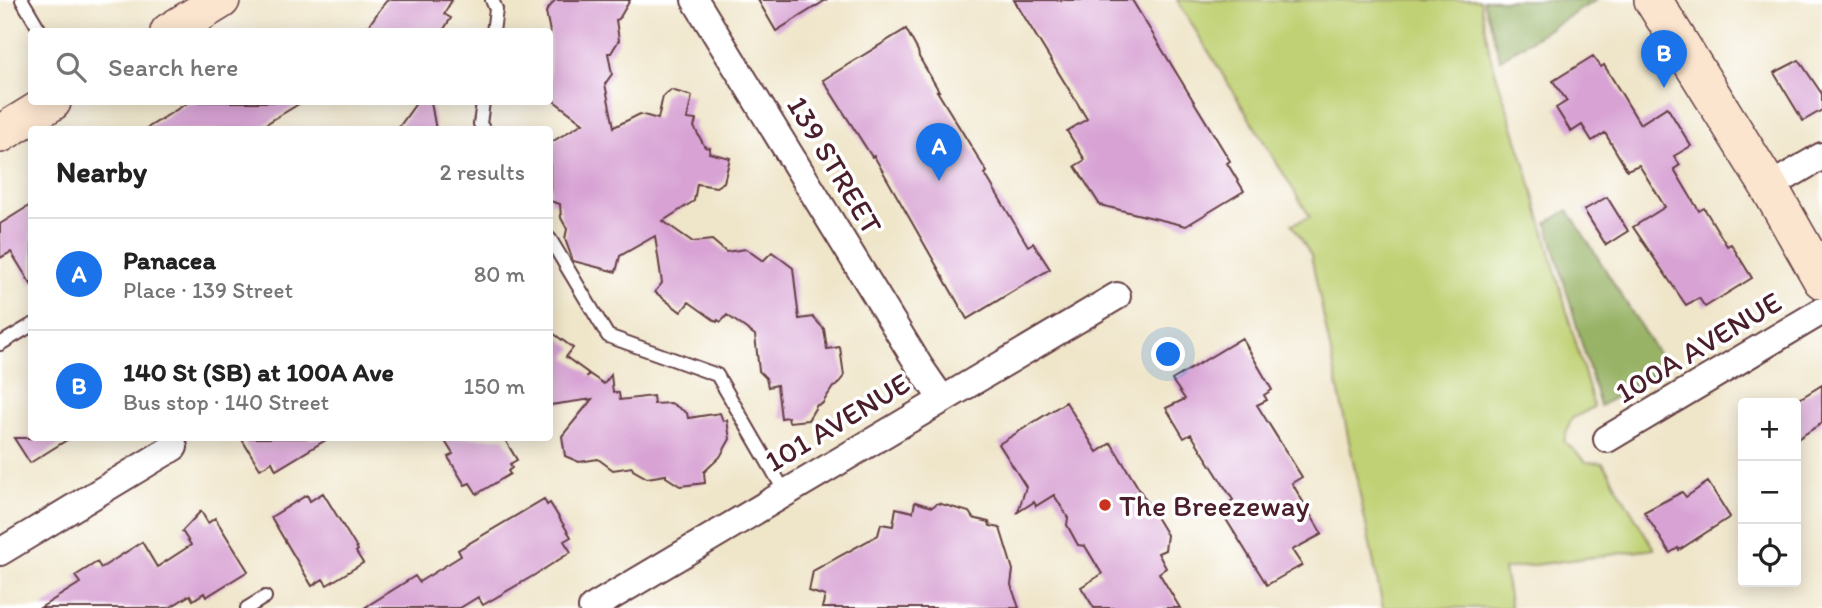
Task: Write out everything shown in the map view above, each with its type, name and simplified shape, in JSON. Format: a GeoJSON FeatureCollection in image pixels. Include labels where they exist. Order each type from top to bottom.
{"type":"FeatureCollection","features":[{"type":"Feature","properties":{"kind":"main road"},"geometry":{"type":"LineString","coordinates":[[176,28],[221,0]]}},
{"type":"Feature","properties":{"kind":"main road"},"geometry":{"type":"LineString","coordinates":[[1653,0],[1769,187],[1822,280]]}},
{"type":"Feature","properties":{"kind":"main road"},"geometry":{"type":"LineString","coordinates":[[0,134],[47,105]]}},
{"type":"Feature","properties":{"kind":"street","name":"139 STREET"},"geometry":{"type":"LineString","coordinates":[[695,0],[942,399]]}},
{"type":"Feature","properties":{"kind":"street"},"geometry":{"type":"LineString","coordinates":[[1769,187],[1822,156]]}},
{"type":"Feature","properties":{"kind":"street","name":"101 AVENUE"},"geometry":{"type":"LineString","coordinates":[[592,608],[1117,296]]}},
{"type":"Feature","properties":{"kind":"street","name":"100A AVENUE"},"geometry":{"type":"LineString","coordinates":[[1607,439],[1822,312]]}},
{"type":"Feature","properties":{"kind":"street"},"geometry":{"type":"LineString","coordinates":[[0,552],[174,447]]}},
{"type":"Feature","properties":{"kind":"lane"},"geometry":{"type":"LineString","coordinates":[[22,0],[39,28]]}},
{"type":"Feature","properties":{"kind":"lane"},"geometry":{"type":"LineString","coordinates":[[492,0],[496,9],[494,28]]}},
{"type":"Feature","properties":{"kind":"lane"},"geometry":{"type":"LineString","coordinates":[[481,126],[483,105]]}},
{"type":"Feature","properties":{"kind":"lane"},"geometry":{"type":"LineString","coordinates":[[553,244],[608,336],[717,375],[785,492]]}},
{"type":"Feature","properties":{"kind":"lane"},"geometry":{"type":"LineString","coordinates":[[0,344],[28,327]]}},
{"type":"Feature","properties":{"kind":"lane"},"geometry":{"type":"LineString","coordinates":[[247,608],[265,597]]}},
{"type":"Feature","properties":{"kind":"green space"},"geometry":{"type":"Polygon","coordinates":[[[1177,0],[1480,0],[1490,55],[1525,164],[1594,407],[1571,419],[1564,441],[1586,462],[1603,463],[1654,549],[1504,569],[1511,608],[1383,608],[1311,255],[1292,224],[1310,217],[1177,0]]]}},
{"type":"Feature","properties":{"kind":"green space"},"geometry":{"type":"Polygon","coordinates":[[[1483,0],[1596,0],[1500,59],[1483,0]]]}},
{"type":"Feature","properties":{"kind":"green space"},"geometry":{"type":"Polygon","coordinates":[[[1568,210],[1666,367],[1600,406],[1547,223],[1568,210]]]}},
{"type":"Feature","properties":{"kind":"building"},"geometry":{"type":"Polygon","coordinates":[[[387,0],[452,0],[444,14],[451,18],[445,28],[367,28],[387,0]]]}},
{"type":"Feature","properties":{"kind":"building"},"geometry":{"type":"Polygon","coordinates":[[[555,0],[630,0],[616,20],[619,40],[611,53],[608,53],[612,74],[605,84],[614,127],[640,114],[658,119],[663,96],[671,90],[692,96],[687,119],[696,120],[694,127],[705,147],[710,148],[709,153],[730,158],[724,182],[716,187],[697,184],[694,201],[663,221],[693,242],[712,240],[726,252],[746,249],[763,261],[772,252],[793,268],[799,319],[813,317],[824,329],[827,349],[840,347],[844,376],[822,404],[817,405],[808,420],[789,422],[788,417],[781,418],[777,385],[768,387],[766,378],[759,371],[755,335],[727,315],[721,322],[717,322],[689,302],[681,312],[655,292],[662,283],[655,236],[620,256],[616,272],[573,261],[565,239],[567,229],[561,218],[560,204],[553,202],[553,141],[583,123],[553,100],[553,28],[549,28],[546,12],[555,0]]]}},
{"type":"Feature","properties":{"kind":"building"},"geometry":{"type":"Polygon","coordinates":[[[758,0],[826,0],[776,31],[758,0]]]}},
{"type":"Feature","properties":{"kind":"building"},"geometry":{"type":"Polygon","coordinates":[[[1014,0],[1132,0],[1230,161],[1227,163],[1244,191],[1186,226],[1100,205],[1075,166],[1085,160],[1067,131],[1087,119],[1014,0]]]}},
{"type":"Feature","properties":{"kind":"building"},"geometry":{"type":"Polygon","coordinates":[[[906,29],[937,91],[987,172],[985,174],[1028,246],[1033,243],[1050,269],[967,319],[874,156],[872,157],[823,80],[906,29]]]}},
{"type":"Feature","properties":{"kind":"building"},"geometry":{"type":"Polygon","coordinates":[[[1593,56],[1601,67],[1604,65],[1640,124],[1667,107],[1691,146],[1674,156],[1680,165],[1674,169],[1699,211],[1704,208],[1727,246],[1731,244],[1752,278],[1705,307],[1699,298],[1686,305],[1633,227],[1665,207],[1639,165],[1627,170],[1605,133],[1592,141],[1582,125],[1571,132],[1556,108],[1567,101],[1553,81],[1593,56]]]}},
{"type":"Feature","properties":{"kind":"building"},"geometry":{"type":"Polygon","coordinates":[[[1799,60],[1822,94],[1822,110],[1803,121],[1774,73],[1799,60]]]}},
{"type":"Feature","properties":{"kind":"building"},"geometry":{"type":"Polygon","coordinates":[[[184,105],[297,105],[263,126],[150,126],[184,105]]]}},
{"type":"Feature","properties":{"kind":"building"},"geometry":{"type":"Polygon","coordinates":[[[415,105],[432,105],[435,126],[400,126],[415,105]]]}},
{"type":"Feature","properties":{"kind":"building"},"geometry":{"type":"Polygon","coordinates":[[[1607,197],[1628,231],[1606,245],[1584,210],[1607,197]]]}},
{"type":"Feature","properties":{"kind":"building"},"geometry":{"type":"Polygon","coordinates":[[[28,206],[28,280],[11,252],[0,258],[0,224],[28,206]]]}},
{"type":"Feature","properties":{"kind":"building"},"geometry":{"type":"Polygon","coordinates":[[[553,333],[573,348],[566,357],[588,373],[587,377],[589,374],[604,384],[611,375],[613,392],[619,393],[620,400],[653,396],[654,404],[671,403],[687,413],[688,418],[720,413],[723,421],[727,420],[730,439],[720,457],[704,472],[705,483],[680,486],[666,475],[647,478],[632,467],[613,470],[598,459],[579,462],[565,456],[562,436],[592,399],[553,405],[553,333]]]}},
{"type":"Feature","properties":{"kind":"building"},"geometry":{"type":"Polygon","coordinates":[[[1242,338],[1272,390],[1264,395],[1267,400],[1257,405],[1302,477],[1292,483],[1322,534],[1292,550],[1302,565],[1267,585],[1219,508],[1233,500],[1191,434],[1184,438],[1166,408],[1185,399],[1172,380],[1242,338]]]}},
{"type":"Feature","properties":{"kind":"building"},"geometry":{"type":"Polygon","coordinates":[[[1822,385],[1822,423],[1801,437],[1801,398],[1822,385]]]}},
{"type":"Feature","properties":{"kind":"building","name":"The Breezeway"},"geometry":{"type":"Polygon","coordinates":[[[1066,402],[1097,452],[1111,443],[1167,535],[1165,550],[1158,553],[1166,568],[1159,573],[1180,608],[1094,608],[1081,587],[1102,574],[1085,546],[1078,545],[1067,525],[1068,518],[1054,495],[1036,506],[1034,502],[1018,512],[1026,487],[999,444],[1066,402]]]}},
{"type":"Feature","properties":{"kind":"building"},"geometry":{"type":"Polygon","coordinates":[[[14,438],[28,438],[28,441],[65,441],[30,463],[14,438]]]}},
{"type":"Feature","properties":{"kind":"building"},"geometry":{"type":"Polygon","coordinates":[[[243,441],[324,441],[276,470],[272,462],[260,469],[243,441]]]}},
{"type":"Feature","properties":{"kind":"building"},"geometry":{"type":"Polygon","coordinates":[[[445,441],[506,441],[517,460],[510,464],[510,474],[477,494],[470,483],[465,485],[448,457],[453,454],[445,441]]]}},
{"type":"Feature","properties":{"kind":"building"},"geometry":{"type":"Polygon","coordinates":[[[1708,482],[1730,517],[1670,553],[1644,512],[1682,492],[1686,497],[1708,482]]]}},
{"type":"Feature","properties":{"kind":"building"},"geometry":{"type":"Polygon","coordinates":[[[323,493],[358,550],[356,552],[363,563],[327,585],[323,579],[312,586],[271,517],[307,495],[310,501],[323,493]]]}},
{"type":"Feature","properties":{"kind":"building"},"geometry":{"type":"Polygon","coordinates":[[[544,499],[547,505],[550,503],[571,537],[564,541],[571,552],[533,576],[483,605],[478,597],[460,608],[364,608],[415,576],[419,582],[461,556],[458,550],[544,499]]]}},
{"type":"Feature","properties":{"kind":"building"},"geometry":{"type":"Polygon","coordinates":[[[915,502],[932,507],[938,503],[969,512],[973,518],[1000,528],[1013,570],[1011,585],[1019,608],[822,608],[825,596],[809,591],[813,571],[878,535],[881,524],[893,526],[896,508],[913,512],[915,502]]]}},
{"type":"Feature","properties":{"kind":"building"},"geometry":{"type":"Polygon","coordinates":[[[201,511],[208,523],[215,518],[248,571],[206,597],[204,593],[193,600],[190,595],[169,608],[40,608],[80,583],[75,576],[97,562],[101,568],[142,542],[157,567],[191,545],[182,531],[201,511]]]}},
{"type":"Feature","properties":{"kind":"place","name":"140 St (SB) at 100A Ave"},"geometry":{"type":"Point","coordinates":[1664,88]}},
{"type":"Feature","properties":{"kind":"place","name":"Panacea"},"geometry":{"type":"Point","coordinates":[939,181]}},
{"type":"Feature","properties":{"kind":"place","name":"The Breezeway"},"geometry":{"type":"Point","coordinates":[1105,505]}}]}
